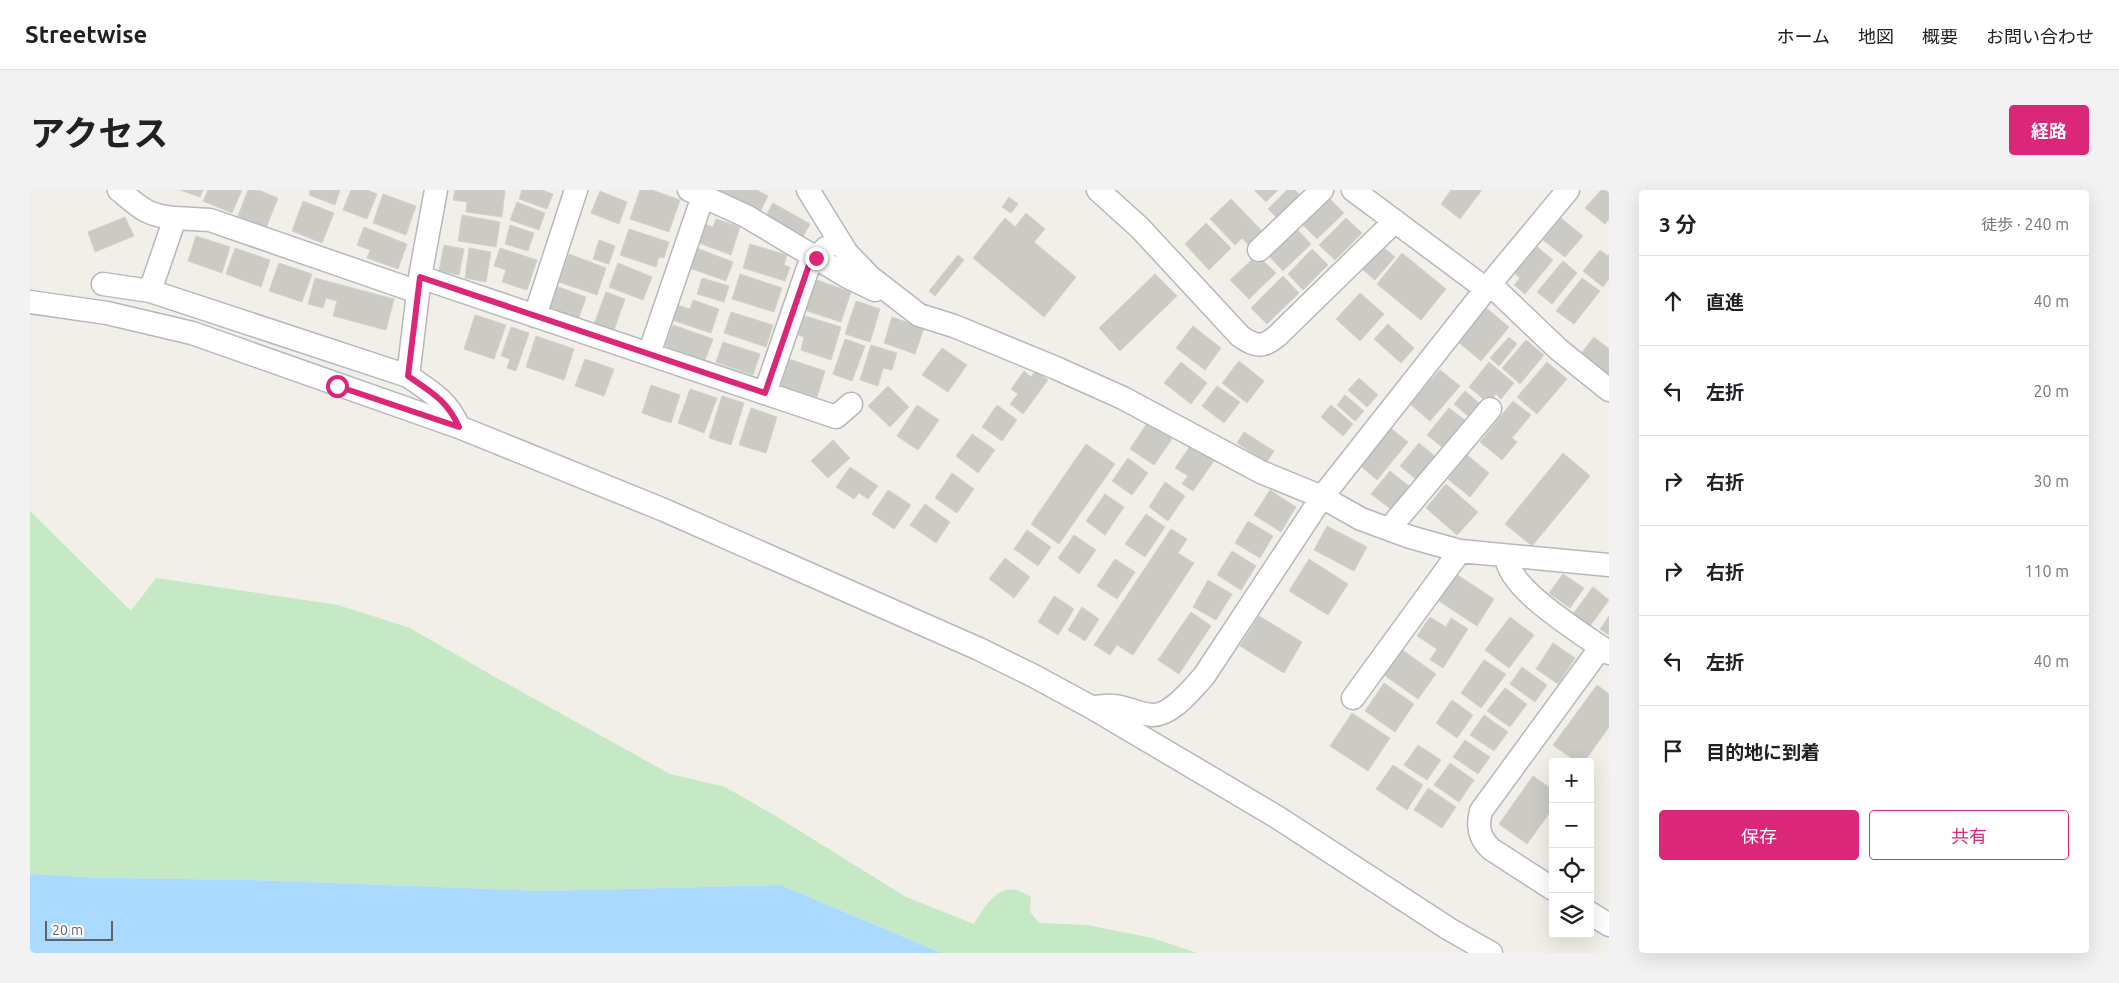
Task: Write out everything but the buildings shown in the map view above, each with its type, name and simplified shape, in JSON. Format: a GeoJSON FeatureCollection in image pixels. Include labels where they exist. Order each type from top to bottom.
{"type":"FeatureCollection","features":[{"type":"Feature","properties":{"kind":"street"},"geometry":{"type":"LineString","coordinates":[[119,190],[141,209],[158,217],[210,220],[419,285],[535,316],[836,417],[851,404]]}},
{"type":"Feature","properties":{"kind":"street"},"geometry":{"type":"LineString","coordinates":[[535,316],[576,190]]}},
{"type":"Feature","properties":{"kind":"street"},"geometry":{"type":"LineString","coordinates":[[808,190],[847,253],[870,277],[919,315],[954,326],[1123,398],[1261,472],[1322,498],[1361,519],[1434,546],[1506,556],[1609,565]]}},
{"type":"Feature","properties":{"kind":"street"},"geometry":{"type":"LineString","coordinates":[[1098,190],[1140,228],[1240,336],[1248,342],[1258,345],[1268,344],[1278,336],[1395,221]]}},
{"type":"Feature","properties":{"kind":"street"},"geometry":{"type":"LineString","coordinates":[[1260,250],[1322,190]]}},
{"type":"Feature","properties":{"kind":"street"},"geometry":{"type":"LineString","coordinates":[[1353,190],[1488,287],[1558,349],[1609,390]]}},
{"type":"Feature","properties":{"kind":"street"},"geometry":{"type":"LineString","coordinates":[[1090,707],[1114,706],[1153,715],[1163,713],[1176,705],[1204,676],[1322,498],[1488,287],[1568,190]]}},
{"type":"Feature","properties":{"kind":"street"},"geometry":{"type":"LineString","coordinates":[[408,376],[431,192]]}},
{"type":"Feature","properties":{"kind":"street"},"geometry":{"type":"LineString","coordinates":[[649,354],[696,193],[746,216],[848,277],[887,295],[893,294]]}},
{"type":"Feature","properties":{"kind":"street"},"geometry":{"type":"LineString","coordinates":[[150,292],[176,218]]}},
{"type":"Feature","properties":{"kind":"street"},"geometry":{"type":"LineString","coordinates":[[765,393],[809,265],[829,245],[830,228]]}},
{"type":"Feature","properties":{"kind":"street"},"geometry":{"type":"LineString","coordinates":[[103,284],[150,292],[408,376],[445,403],[454,414],[459,427]]}},
{"type":"Feature","properties":{"kind":"street"},"geometry":{"type":"LineString","coordinates":[[30,302],[107,314],[192,333],[459,427],[664,510],[961,641],[1032,675],[1090,707],[1277,817],[1490,953]]}},
{"type":"Feature","properties":{"kind":"street"},"geometry":{"type":"LineString","coordinates":[[1389,529],[1490,409]]}},
{"type":"Feature","properties":{"kind":"street"},"geometry":{"type":"LineString","coordinates":[[1353,698],[1460,551]]}},
{"type":"Feature","properties":{"kind":"street"},"geometry":{"type":"LineString","coordinates":[[1506,556],[1509,569],[1525,591],[1605,650],[1481,811],[1478,822],[1484,842],[1491,849],[1549,886]]}},
{"type":"Feature","properties":{"kind":"street"},"geometry":{"type":"LineString","coordinates":[[1594,916],[1609,925]]}},
{"type":"Feature","properties":{"kind":"green space"},"geometry":{"type":"Polygon","coordinates":[[[30,511],[131,611],[156,578],[338,605],[410,628],[670,774],[725,787],[774,815],[906,897],[974,924],[985,907],[997,894],[1012,890],[1021,891],[1031,897],[1030,912],[1039,923],[1087,925],[1152,938],[1197,953],[941,953],[781,885],[541,891],[253,880],[103,878],[30,874],[30,511]]]}},
{"type":"Feature","properties":{"kind":"water"},"geometry":{"type":"Polygon","coordinates":[[[30,874],[103,878],[253,880],[541,891],[781,885],[941,953],[30,953],[30,874]]]}},
{"type":"Feature","properties":{"kind":"route"},"geometry":{"type":"LineString","coordinates":[[337,386],[459,427],[454,414],[445,403],[408,376],[420,277],[765,393],[809,265],[816,258]]}}]}
